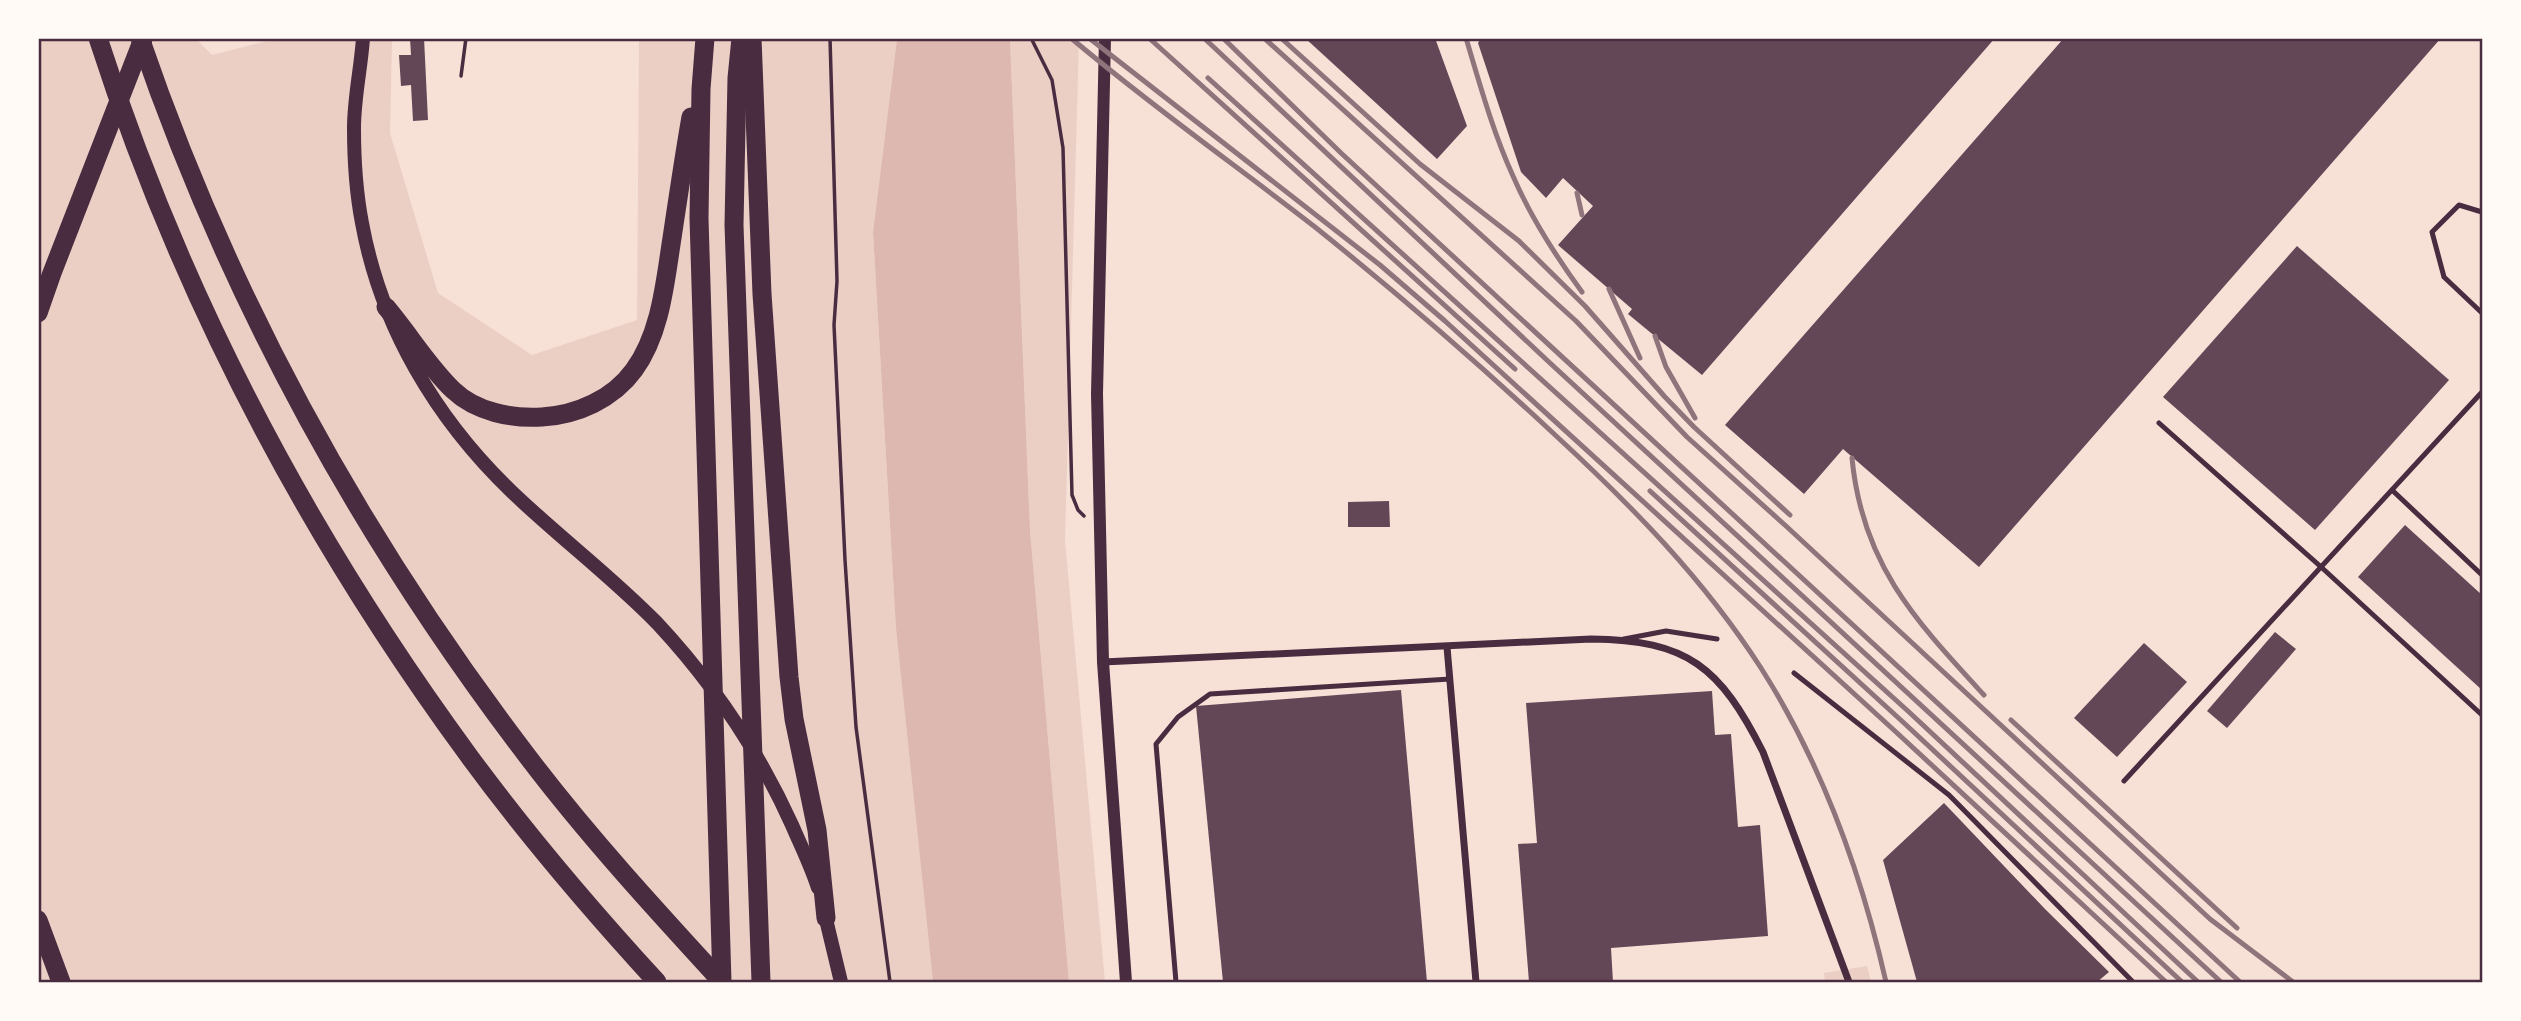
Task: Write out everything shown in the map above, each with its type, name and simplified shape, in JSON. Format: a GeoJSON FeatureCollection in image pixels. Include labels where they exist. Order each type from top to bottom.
{"type":"FeatureCollection","features":[{"type":"Feature","properties":{"kind":"highway"},"geometry":{"type":"LineString","coordinates":[[98,38],[151,189],[186,269],[248,400],[340,564],[390,644],[470,758],[559,871],[657,982]]}},
{"type":"Feature","properties":{"kind":"highway"},"geometry":{"type":"LineString","coordinates":[[38,313],[142,38]]}},
{"type":"Feature","properties":{"kind":"highway"},"geometry":{"type":"LineString","coordinates":[[142,38],[185,161],[230,268],[293,396],[341,480],[437,633],[501,721],[589,833],[722,982]]}},
{"type":"Feature","properties":{"kind":"highway"},"geometry":{"type":"LineString","coordinates":[[741,38],[789,677],[794,719],[817,830],[826,918]]}},
{"type":"Feature","properties":{"kind":"highway"},"geometry":{"type":"LineString","coordinates":[[752,38],[745,80],[734,225],[761,982]]}},
{"type":"Feature","properties":{"kind":"highway"},"geometry":{"type":"LineString","coordinates":[[386,307],[454,391],[474,405],[506,415],[545,417],[571,414],[613,390],[634,371],[648,344],[661,303],[705,39]]}},
{"type":"Feature","properties":{"kind":"highway"},"geometry":{"type":"LineString","coordinates":[[698,88],[699,218],[722,982]]}},
{"type":"Feature","properties":{"kind":"highway"},"geometry":{"type":"LineString","coordinates":[[38,920],[61,982]]}},
{"type":"Feature","properties":{"kind":"main road"},"geometry":{"type":"LineString","coordinates":[[363,38],[354,127],[356,177],[366,243],[386,307],[419,377],[462,438],[511,491],[631,598],[682,651],[738,726],[783,807],[817,884],[841,982]]}},
{"type":"Feature","properties":{"kind":"street"},"geometry":{"type":"LineString","coordinates":[[1105,38],[1097,394],[1103,662],[1126,982]]}},
{"type":"Feature","properties":{"kind":"street"},"geometry":{"type":"LineString","coordinates":[[1103,662],[1621,640],[1663,647],[1697,663],[1709,673],[1740,711],[1763,752],[1849,982]]}},
{"type":"Feature","properties":{"kind":"street"},"geometry":{"type":"LineString","coordinates":[[1447,647],[1477,981]]}},
{"type":"Feature","properties":{"kind":"lane"},"geometry":{"type":"LineString","coordinates":[[2483,212],[2459,205],[2432,232],[2444,277],[2483,313]]}},
{"type":"Feature","properties":{"kind":"lane"},"geometry":{"type":"LineString","coordinates":[[2124,781],[2320,565],[2483,392]]}},
{"type":"Feature","properties":{"kind":"lane"},"geometry":{"type":"LineString","coordinates":[[2159,423],[2320,565],[2483,715]]}},
{"type":"Feature","properties":{"kind":"lane"},"geometry":{"type":"LineString","coordinates":[[2392,490],[2483,575]]}},
{"type":"Feature","properties":{"kind":"lane"},"geometry":{"type":"LineString","coordinates":[[1621,640],[1666,631],[1717,639]]}},
{"type":"Feature","properties":{"kind":"lane"},"geometry":{"type":"LineString","coordinates":[[1794,673],[1949,795],[2133,982]]}},
{"type":"Feature","properties":{"kind":"lane"},"geometry":{"type":"LineString","coordinates":[[1176,982],[1156,744],[1178,717],[1210,694],[1450,679]]}},
{"type":"Feature","properties":{"kind":"path"},"geometry":{"type":"LineString","coordinates":[[461,76],[466,38]]}},
{"type":"Feature","properties":{"kind":"path"},"geometry":{"type":"LineString","coordinates":[[830,38],[836,255],[834,325],[845,560],[856,727],[890,982]]}},
{"type":"Feature","properties":{"kind":"path"},"geometry":{"type":"LineString","coordinates":[[1031,38],[1052,80],[1063,148],[1073,495],[1078,510],[1083,515],[1100,518]]}},
{"type":"Feature","properties":{"kind":"shaded area"},"geometry":{"type":"Polygon","coordinates":[[[38,39],[196,39],[212,55],[275,39],[392,39],[390,133],[438,293],[532,355],[637,320],[639,39],[897,39],[873,232],[896,629],[933,982],[39,982],[38,39]]]}},
{"type":"Feature","properties":{"kind":"shaded area"},"geometry":{"type":"Polygon","coordinates":[[[897,39],[1010,39],[1030,530],[1069,982],[933,982],[896,629],[873,232],[897,39]]]}},
{"type":"Feature","properties":{"kind":"shaded area"},"geometry":{"type":"Polygon","coordinates":[[[1010,39],[1079,39],[1065,540],[1105,982],[1069,982],[1030,530],[1010,39]]]}},
{"type":"Feature","properties":{"kind":"shaded area"},"geometry":{"type":"Polygon","coordinates":[[[1867,966],[1871,982],[1825,982],[1824,973],[1867,966]]]}},
{"type":"Feature","properties":{"kind":"building"},"geometry":{"type":"Polygon","coordinates":[[[410,38],[424,38],[428,120],[413,121],[411,85],[401,86],[399,55],[411,55],[410,38]]]}},
{"type":"Feature","properties":{"kind":"building"},"geometry":{"type":"Polygon","coordinates":[[[1305,38],[1435,38],[1467,126],[1437,159],[1305,38]]]}},
{"type":"Feature","properties":{"kind":"building"},"geometry":{"type":"Polygon","coordinates":[[[1481,38],[1995,38],[1702,375],[1628,314],[1632,309],[1558,245],[1593,206],[1563,178],[1546,198],[1521,172],[1478,43],[1481,38]]]}},
{"type":"Feature","properties":{"kind":"building"},"geometry":{"type":"Polygon","coordinates":[[[2064,38],[2441,38],[1979,567],[1843,449],[1804,494],[1725,425],[2064,38]]]}},
{"type":"Feature","properties":{"kind":"building"},"geometry":{"type":"Polygon","coordinates":[[[2297,246],[2449,380],[2315,530],[2163,397],[2297,246]]]}},
{"type":"Feature","properties":{"kind":"building"},"geometry":{"type":"Polygon","coordinates":[[[1389,501],[1390,527],[1348,527],[1348,502],[1389,501]]]}},
{"type":"Feature","properties":{"kind":"building"},"geometry":{"type":"Polygon","coordinates":[[[2405,525],[2482,595],[2482,690],[2358,577],[2405,525]]]}},
{"type":"Feature","properties":{"kind":"building"},"geometry":{"type":"Polygon","coordinates":[[[2275,632],[2296,649],[2227,728],[2207,711],[2275,632]]]}},
{"type":"Feature","properties":{"kind":"building"},"geometry":{"type":"Polygon","coordinates":[[[2144,643],[2187,682],[2117,757],[2074,718],[2144,643]]]}},
{"type":"Feature","properties":{"kind":"building"},"geometry":{"type":"Polygon","coordinates":[[[1401,690],[1427,982],[1223,982],[1196,706],[1401,690]]]}},
{"type":"Feature","properties":{"kind":"building"},"geometry":{"type":"Polygon","coordinates":[[[1712,691],[1715,735],[1731,734],[1738,827],[1760,825],[1768,936],[1611,948],[1613,982],[1529,982],[1518,844],[1537,843],[1526,703],[1712,691]]]}},
{"type":"Feature","properties":{"kind":"building"},"geometry":{"type":"Polygon","coordinates":[[[1944,803],[2109,972],[2097,982],[1917,982],[1883,860],[1944,803]]]}},
{"type":"Feature","properties":{"kind":"railway"},"geometry":{"type":"LineString","coordinates":[[1071,38],[1315,227],[1436,328],[1582,460],[1665,544],[1739,635],[1803,742],[1852,860],[1886,982]]}},
{"type":"Feature","properties":{"kind":"railway"},"geometry":{"type":"LineString","coordinates":[[1089,38],[1380,265],[1445,321],[2166,982]]}},
{"type":"Feature","properties":{"kind":"railway"},"geometry":{"type":"LineString","coordinates":[[1149,38],[1515,369]]}},
{"type":"Feature","properties":{"kind":"railway"},"geometry":{"type":"LineString","coordinates":[[1204,38],[1550,363],[2221,982]]}},
{"type":"Feature","properties":{"kind":"railway"},"geometry":{"type":"LineString","coordinates":[[1223,38],[1341,153],[2240,982]]}},
{"type":"Feature","properties":{"kind":"railway"},"geometry":{"type":"LineString","coordinates":[[1264,38],[1576,321],[1687,437],[2210,919],[2293,982]]}},
{"type":"Feature","properties":{"kind":"railway"},"geometry":{"type":"LineString","coordinates":[[1281,38],[1420,164],[1519,241],[1585,306],[1694,427],[1790,515]]}},
{"type":"Feature","properties":{"kind":"railway"},"geometry":{"type":"LineString","coordinates":[[1466,38],[1493,125],[1520,192],[1544,236],[1582,292]]}},
{"type":"Feature","properties":{"kind":"railway"},"geometry":{"type":"LineString","coordinates":[[1208,78],[1909,712],[2198,982]]}},
{"type":"Feature","properties":{"kind":"railway"},"geometry":{"type":"LineString","coordinates":[[1577,193],[1582,215]]}},
{"type":"Feature","properties":{"kind":"railway"},"geometry":{"type":"LineString","coordinates":[[1609,289],[1640,358]]}},
{"type":"Feature","properties":{"kind":"railway"},"geometry":{"type":"LineString","coordinates":[[1655,336],[1666,367],[1695,418]]}},
{"type":"Feature","properties":{"kind":"railway"},"geometry":{"type":"LineString","coordinates":[[1852,458],[1867,529],[1880,560],[1915,615],[1984,695]]}},
{"type":"Feature","properties":{"kind":"railway"},"geometry":{"type":"LineString","coordinates":[[1650,491],[2182,982]]}},
{"type":"Feature","properties":{"kind":"railway"},"geometry":{"type":"LineString","coordinates":[[2011,720],[2237,928]]}}]}
